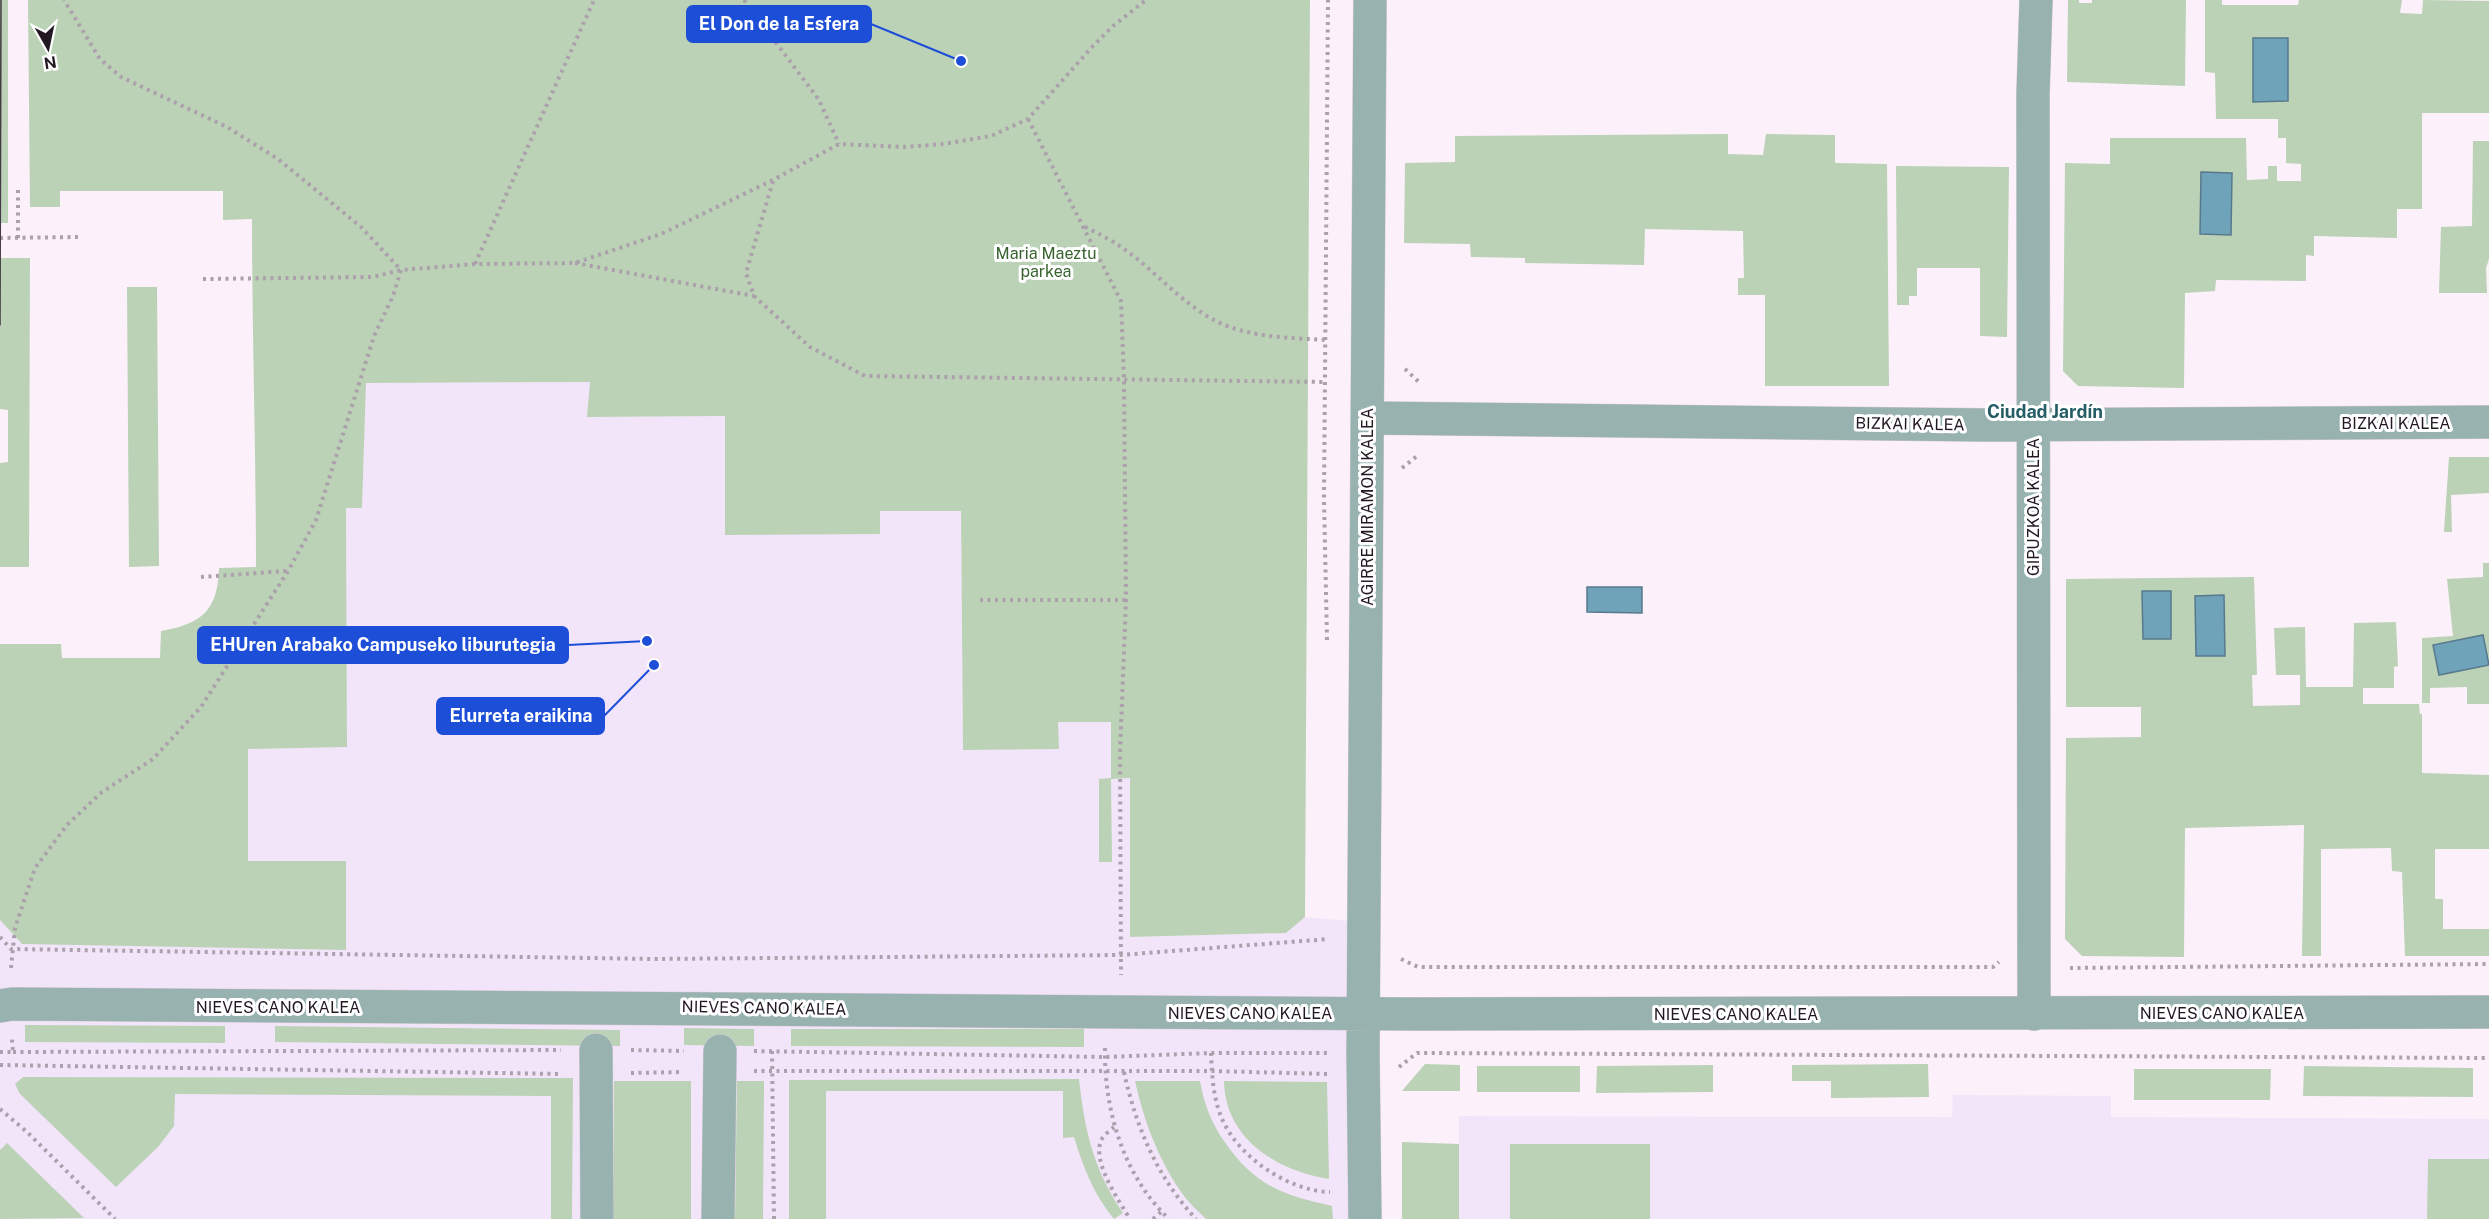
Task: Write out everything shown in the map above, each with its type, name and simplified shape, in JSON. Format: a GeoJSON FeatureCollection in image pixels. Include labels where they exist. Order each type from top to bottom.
{"type":"FeatureCollection","features":[{"type":"Feature","properties":{"kind":"street","name":"AGIRRE MIRAMON KALEA"},"geometry":{"type":"LineString","coordinates":[[1365,1219],[1363,939],[1370,0]]}},
{"type":"Feature","properties":{"kind":"street","name":"GIPUZKOA KALEA"},"geometry":{"type":"LineString","coordinates":[[2034,1014],[2033,94],[2036,0]]}},
{"type":"Feature","properties":{"kind":"street","name":"BIZKAI KALEA"},"geometry":{"type":"LineString","coordinates":[[1368,418],[2033,425],[2489,422]]}},
{"type":"Feature","properties":{"kind":"street","name":"NIEVES CANO KALEA"},"geometry":{"type":"LineString","coordinates":[[4,1004],[1365,1013],[2489,1012]]}},
{"type":"Feature","properties":{"kind":"street"},"geometry":{"type":"LineString","coordinates":[[596,1050],[597,1219]]}},
{"type":"Feature","properties":{"kind":"street"},"geometry":{"type":"LineString","coordinates":[[718,1219],[720,1051]]}},
{"type":"Feature","properties":{"kind":"path"},"geometry":{"type":"LineString","coordinates":[[64,0],[100,59],[121,77],[227,127],[278,159],[361,227],[401,270]]}},
{"type":"Feature","properties":{"kind":"path"},"geometry":{"type":"LineString","coordinates":[[475,264],[594,0]]}},
{"type":"Feature","properties":{"kind":"path"},"geometry":{"type":"LineString","coordinates":[[744,0],[819,100],[839,144]]}},
{"type":"Feature","properties":{"kind":"path"},"geometry":{"type":"LineString","coordinates":[[574,263],[661,234],[774,180],[839,144],[904,147],[944,144],[991,136],[1028,119],[1094,45],[1113,26],[1146,0]]}},
{"type":"Feature","properties":{"kind":"path"},"geometry":{"type":"LineString","coordinates":[[774,180],[746,273],[754,297],[810,347],[865,376],[1325,382],[1328,0]]}},
{"type":"Feature","properties":{"kind":"path"},"geometry":{"type":"LineString","coordinates":[[1028,119],[1085,226],[1121,301],[1126,600],[1120,753],[1121,978]]}},
{"type":"Feature","properties":{"kind":"path"},"geometry":{"type":"LineString","coordinates":[[18,190],[18,238]]}},
{"type":"Feature","properties":{"kind":"path"},"geometry":{"type":"LineString","coordinates":[[1085,226],[1121,247],[1208,316],[1253,333],[1325,340]]}},
{"type":"Feature","properties":{"kind":"path"},"geometry":{"type":"LineString","coordinates":[[0,238],[79,237]]}},
{"type":"Feature","properties":{"kind":"path"},"geometry":{"type":"LineString","coordinates":[[203,279],[373,277],[401,270],[475,264],[574,263],[754,297]]}},
{"type":"Feature","properties":{"kind":"path"},"geometry":{"type":"LineString","coordinates":[[11,949],[15,928],[35,868],[67,825],[102,792],[153,759],[201,707],[288,571],[316,520],[374,336],[393,296],[401,270]]}},
{"type":"Feature","properties":{"kind":"path"},"geometry":{"type":"LineString","coordinates":[[1396,362],[1420,383]]}},
{"type":"Feature","properties":{"kind":"path"},"geometry":{"type":"LineString","coordinates":[[1395,474],[1422,452]]}},
{"type":"Feature","properties":{"kind":"path"},"geometry":{"type":"LineString","coordinates":[[201,577],[288,571]]}},
{"type":"Feature","properties":{"kind":"path"},"geometry":{"type":"LineString","coordinates":[[980,600],[1126,600]]}},
{"type":"Feature","properties":{"kind":"path"},"geometry":{"type":"LineString","coordinates":[[0,937],[11,949],[654,959],[1120,955],[1363,939],[1418,967],[1993,967],[2018,948],[2052,951],[2063,968],[2489,964]]}},
{"type":"Feature","properties":{"kind":"path"},"geometry":{"type":"LineString","coordinates":[[1105,1012],[1107,1099],[1114,1127],[1143,1188],[1169,1219]]}},
{"type":"Feature","properties":{"kind":"path"},"geometry":{"type":"LineString","coordinates":[[13,1052],[596,1050],[1105,1056],[1340,1053]]}},
{"type":"Feature","properties":{"kind":"path"},"geometry":{"type":"LineString","coordinates":[[772,1051],[774,1219]]}},
{"type":"Feature","properties":{"kind":"path"},"geometry":{"type":"LineString","coordinates":[[1211,1053],[1215,1096],[1223,1121],[1238,1144],[1260,1165],[1288,1181],[1317,1191],[1334,1192]]}},
{"type":"Feature","properties":{"kind":"path"},"geometry":{"type":"LineString","coordinates":[[1398,1067],[1417,1053],[2489,1058]]}},
{"type":"Feature","properties":{"kind":"path"},"geometry":{"type":"LineString","coordinates":[[1124,1072],[1131,1104],[1145,1145],[1167,1182],[1196,1219]]}},
{"type":"Feature","properties":{"kind":"path"},"geometry":{"type":"LineString","coordinates":[[0,1109],[27,1132],[115,1219]]}},
{"type":"Feature","properties":{"kind":"path"},"geometry":{"type":"LineString","coordinates":[[1114,1127],[1101,1138],[1098,1151],[1101,1166],[1130,1219]]}},
{"type":"Feature","properties":{"kind":"path"},"geometry":{"type":"LineString","coordinates":[[1153,1219],[1161,1212]]}},
{"type":"Feature","properties":{"kind":"shaded area"},"geometry":{"type":"Polygon","coordinates":[[[590,382],[588,417],[725,416],[725,534],[879,534],[879,511],[961,511],[963,750],[1058,749],[1057,722],[1111,722],[1111,778],[1130,778],[1130,937],[1286,933],[1305,917],[1349,921],[1353,1219],[0,1219],[0,920],[22,944],[346,861],[248,861],[248,749],[347,747],[346,508],[362,508],[366,383],[590,382]]]}},
{"type":"Feature","properties":{"kind":"shaded area"},"geometry":{"type":"Polygon","coordinates":[[[1953,1095],[2111,1096],[2111,1117],[2489,1119],[2489,1219],[1459,1219],[1459,1116],[1952,1117],[1953,1095]]]}},
{"type":"Feature","properties":{"kind":"green space"},"geometry":{"type":"Polygon","coordinates":[[[0,0],[8,0],[8,223],[0,223],[0,0]]]}},
{"type":"Feature","properties":{"kind":"green space","name":"Maria Maeztu parkea"},"geometry":{"type":"Polygon","coordinates":[[[28,0],[1310,0],[1305,917],[1286,933],[1130,937],[1130,778],[1111,779],[1112,862],[1099,862],[1099,779],[1111,778],[1111,722],[1058,722],[1059,749],[963,750],[961,511],[880,511],[880,534],[725,535],[725,416],[587,417],[590,382],[366,383],[362,508],[346,508],[347,747],[248,749],[248,861],[346,861],[346,950],[22,944],[0,920],[0,644],[61,644],[62,658],[160,658],[161,631],[187,624],[205,613],[215,595],[219,568],[256,567],[252,219],[223,220],[223,191],[60,191],[60,207],[30,207],[28,0]]]}},
{"type":"Feature","properties":{"kind":"green space"},"geometry":{"type":"Polygon","coordinates":[[[2068,0],[2092,3],[2092,0],[2186,0],[2185,86],[2067,82],[2068,0]]]}},
{"type":"Feature","properties":{"kind":"green space"},"geometry":{"type":"Polygon","coordinates":[[[2205,0],[2222,0],[2222,5],[2298,5],[2299,0],[2402,0],[2400,13],[2422,14],[2423,0],[2489,1],[2489,113],[2422,113],[2422,209],[2397,209],[2397,238],[2314,236],[2314,256],[2306,255],[2306,281],[2216,280],[2215,291],[2185,293],[2184,388],[2078,386],[2063,371],[2065,163],[2110,164],[2110,138],[2246,138],[2247,180],[2268,179],[2268,166],[2277,166],[2277,181],[2301,181],[2301,164],[2286,163],[2286,138],[2278,138],[2278,119],[2216,119],[2215,73],[2205,72],[2205,0]]]}},
{"type":"Feature","properties":{"kind":"green space"},"geometry":{"type":"Polygon","coordinates":[[[1728,134],[1728,154],[1763,155],[1766,134],[1835,135],[1835,163],[1887,164],[1889,386],[1765,386],[1765,295],[1738,295],[1738,278],[1744,278],[1743,231],[1645,229],[1644,265],[1525,263],[1525,258],[1471,257],[1470,244],[1404,243],[1405,163],[1455,162],[1455,136],[1728,134]]]}},
{"type":"Feature","properties":{"kind":"green space"},"geometry":{"type":"Polygon","coordinates":[[[2473,141],[2489,141],[2487,293],[2439,293],[2441,227],[2472,226],[2473,141]]]}},
{"type":"Feature","properties":{"kind":"green space"},"geometry":{"type":"Polygon","coordinates":[[[1896,166],[2009,167],[2007,337],[1980,336],[1980,268],[1917,268],[1917,296],[1909,296],[1909,305],[1897,305],[1896,166]]]}},
{"type":"Feature","properties":{"kind":"green space"},"geometry":{"type":"Polygon","coordinates":[[[0,258],[30,258],[29,567],[0,567],[0,463],[8,462],[8,410],[0,409],[0,258]]]}},
{"type":"Feature","properties":{"kind":"green space"},"geometry":{"type":"Polygon","coordinates":[[[127,287],[157,287],[159,566],[129,567],[127,287]]]}},
{"type":"Feature","properties":{"kind":"green space"},"geometry":{"type":"Polygon","coordinates":[[[2449,457],[2489,457],[2489,493],[2451,495],[2452,532],[2444,532],[2449,457]]]}},
{"type":"Feature","properties":{"kind":"green space"},"geometry":{"type":"Polygon","coordinates":[[[2483,563],[2489,563],[2489,704],[2467,704],[2467,687],[2430,688],[2430,703],[2422,703],[2422,638],[2453,636],[2447,579],[2483,577],[2483,563]]]}},
{"type":"Feature","properties":{"kind":"green space"},"geometry":{"type":"Polygon","coordinates":[[[2254,577],[2257,675],[2252,675],[2253,706],[2300,705],[2300,675],[2276,675],[2274,628],[2305,627],[2306,687],[2353,687],[2354,623],[2396,622],[2398,666],[2394,667],[2394,688],[2363,688],[2363,704],[2419,704],[2420,714],[2422,714],[2422,773],[2489,775],[2489,849],[2435,849],[2435,899],[2443,899],[2443,929],[2489,929],[2489,956],[2405,956],[2402,872],[2392,871],[2391,848],[2321,849],[2321,956],[2302,956],[2304,825],[2185,828],[2184,957],[2082,956],[2065,939],[2066,738],[2141,737],[2141,707],[2066,707],[2066,579],[2254,577]]]}},
{"type":"Feature","properties":{"kind":"green space"},"geometry":{"type":"Polygon","coordinates":[[[25,1025],[225,1026],[225,1043],[25,1042],[25,1025]]]}},
{"type":"Feature","properties":{"kind":"green space"},"geometry":{"type":"Polygon","coordinates":[[[275,1026],[620,1030],[620,1046],[275,1042],[275,1026]]]}},
{"type":"Feature","properties":{"kind":"green space"},"geometry":{"type":"Polygon","coordinates":[[[684,1028],[754,1029],[754,1046],[684,1045],[684,1028]]]}},
{"type":"Feature","properties":{"kind":"green space"},"geometry":{"type":"Polygon","coordinates":[[[791,1029],[1084,1029],[1084,1047],[791,1046],[791,1029]]]}},
{"type":"Feature","properties":{"kind":"green space"},"geometry":{"type":"Polygon","coordinates":[[[1425,1064],[1460,1065],[1460,1091],[1402,1091],[1425,1064]]]}},
{"type":"Feature","properties":{"kind":"green space"},"geometry":{"type":"Polygon","coordinates":[[[1928,1064],[1929,1097],[1831,1098],[1831,1081],[1792,1081],[1792,1065],[1928,1064]]]}},
{"type":"Feature","properties":{"kind":"green space"},"geometry":{"type":"Polygon","coordinates":[[[1713,1065],[1713,1092],[1596,1093],[1597,1066],[1713,1065]]]}},
{"type":"Feature","properties":{"kind":"green space"},"geometry":{"type":"Polygon","coordinates":[[[1477,1066],[1580,1066],[1580,1092],[1477,1092],[1477,1066]]]}},
{"type":"Feature","properties":{"kind":"green space"},"geometry":{"type":"Polygon","coordinates":[[[2304,1066],[2473,1068],[2473,1097],[2303,1096],[2304,1066]]]}},
{"type":"Feature","properties":{"kind":"green space"},"geometry":{"type":"Polygon","coordinates":[[[2134,1069],[2271,1069],[2270,1100],[2134,1100],[2134,1069]]]}},
{"type":"Feature","properties":{"kind":"green space"},"geometry":{"type":"Polygon","coordinates":[[[23,1077],[573,1078],[572,1219],[551,1219],[551,1096],[175,1094],[174,1126],[158,1147],[116,1187],[20,1094],[15,1084],[23,1077]]]}},
{"type":"Feature","properties":{"kind":"green space"},"geometry":{"type":"Polygon","coordinates":[[[1079,1079],[1084,1116],[1097,1165],[1123,1213],[1114,1219],[1090,1180],[1074,1137],[1063,1138],[1063,1091],[826,1091],[826,1219],[789,1219],[789,1080],[1079,1079]]]}},
{"type":"Feature","properties":{"kind":"green space"},"geometry":{"type":"Polygon","coordinates":[[[614,1081],[691,1081],[691,1219],[613,1219],[614,1081]]]}},
{"type":"Feature","properties":{"kind":"green space"},"geometry":{"type":"Polygon","coordinates":[[[737,1081],[764,1081],[763,1219],[735,1219],[737,1081]]]}},
{"type":"Feature","properties":{"kind":"green space"},"geometry":{"type":"Polygon","coordinates":[[[1135,1081],[1200,1081],[1215,1127],[1246,1168],[1270,1186],[1298,1197],[1332,1206],[1333,1219],[1206,1219],[1184,1196],[1167,1169],[1148,1126],[1135,1081]]]}},
{"type":"Feature","properties":{"kind":"green space"},"geometry":{"type":"Polygon","coordinates":[[[1224,1081],[1327,1082],[1329,1179],[1291,1168],[1257,1149],[1234,1120],[1227,1102],[1224,1081]]]}},
{"type":"Feature","properties":{"kind":"green space"},"geometry":{"type":"Polygon","coordinates":[[[1402,1142],[1459,1144],[1459,1219],[1402,1219],[1402,1142]]]}},
{"type":"Feature","properties":{"kind":"green space"},"geometry":{"type":"Polygon","coordinates":[[[7,1143],[84,1218],[0,1219],[0,1150],[7,1143]]]}},
{"type":"Feature","properties":{"kind":"green space"},"geometry":{"type":"Polygon","coordinates":[[[1510,1144],[1650,1144],[1650,1219],[1510,1219],[1510,1144]]]}},
{"type":"Feature","properties":{"kind":"green space"},"geometry":{"type":"Polygon","coordinates":[[[2428,1159],[2489,1159],[2489,1219],[2427,1219],[2428,1159]]]}},
{"type":"Feature","properties":{"kind":"water"},"geometry":{"type":"Polygon","coordinates":[[[2253,38],[2288,38],[2288,101],[2253,102],[2253,38]]]}},
{"type":"Feature","properties":{"kind":"water"},"geometry":{"type":"Polygon","coordinates":[[[2201,172],[2232,173],[2231,235],[2200,234],[2201,172]]]}},
{"type":"Feature","properties":{"kind":"water"},"geometry":{"type":"Polygon","coordinates":[[[1587,587],[1642,587],[1642,613],[1587,612],[1587,587]]]}},
{"type":"Feature","properties":{"kind":"water"},"geometry":{"type":"Polygon","coordinates":[[[2142,591],[2171,591],[2171,639],[2143,639],[2142,591]]]}},
{"type":"Feature","properties":{"kind":"water"},"geometry":{"type":"Polygon","coordinates":[[[2224,595],[2225,656],[2196,656],[2195,596],[2224,595]]]}},
{"type":"Feature","properties":{"kind":"water"},"geometry":{"type":"Polygon","coordinates":[[[2483,635],[2489,665],[2439,675],[2433,645],[2483,635]]]}},
{"type":"Feature","properties":{"kind":"tram line"},"geometry":{"type":"LineString","coordinates":[[0,325],[1,0]]}},
{"type":"Feature","properties":{"kind":"place","name":"El Don de la Esfera"},"geometry":{"type":"Point","coordinates":[961,61]}},
{"type":"Feature","properties":{"kind":"place","name":"EHUren Arabako Campuseko liburutegia"},"geometry":{"type":"Point","coordinates":[647,641]}},
{"type":"Feature","properties":{"kind":"place","name":"Elurreta eraikina"},"geometry":{"type":"Point","coordinates":[654,665]}},
{"type":"Feature","properties":{"kind":"district","name":"Ciudad Jardín"},"geometry":{"type":"Point","coordinates":[2045,411]}}]}
